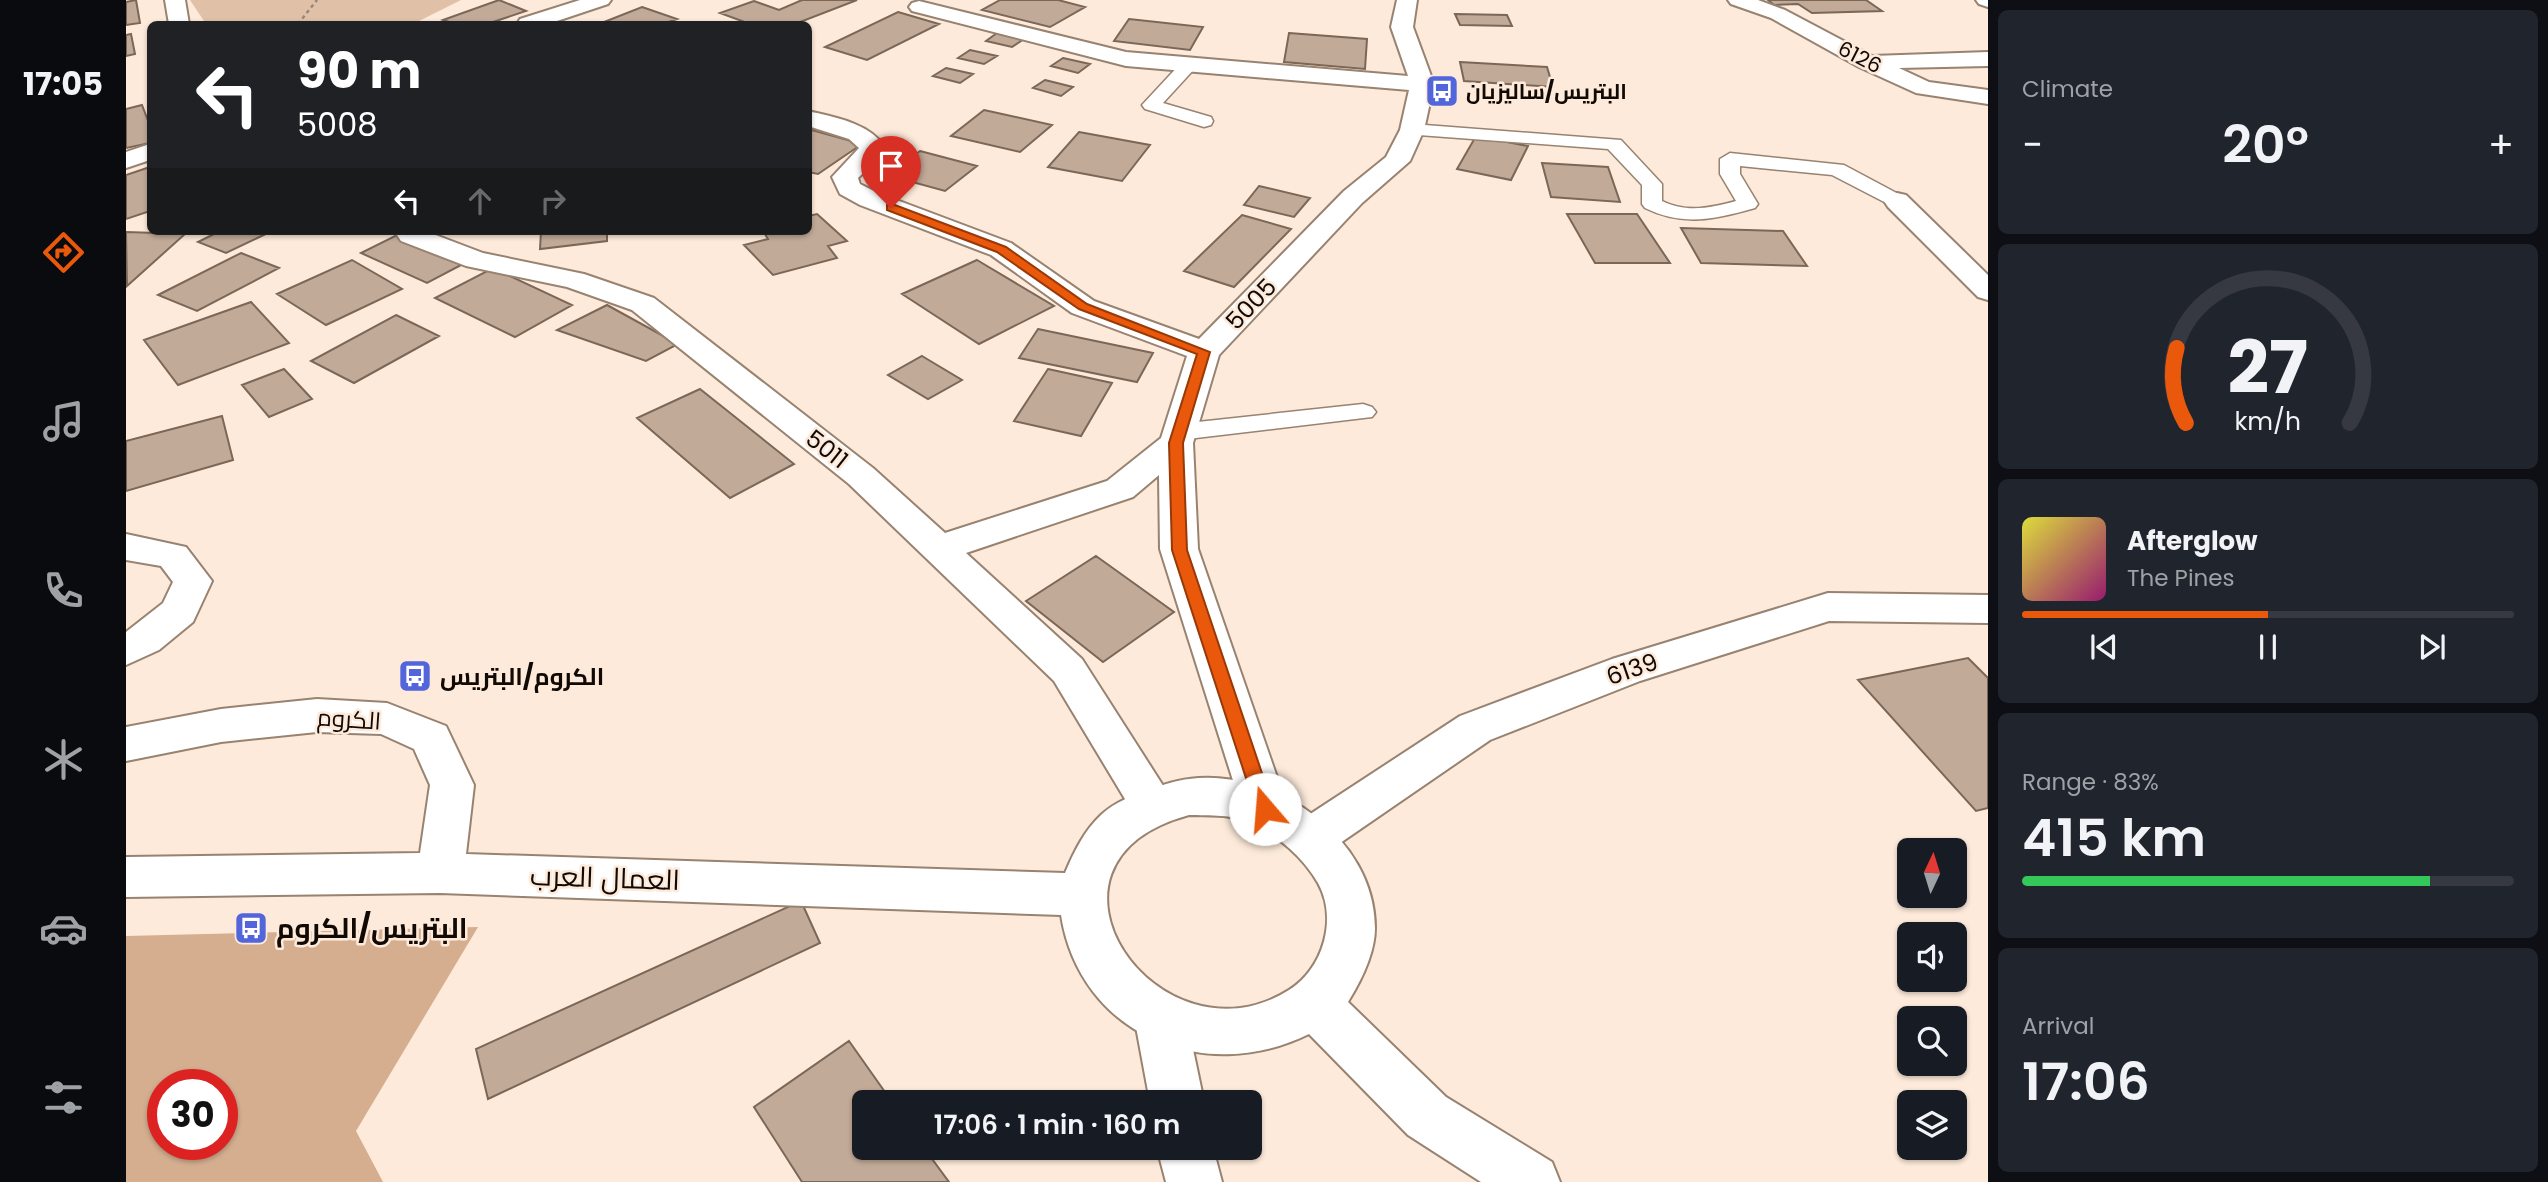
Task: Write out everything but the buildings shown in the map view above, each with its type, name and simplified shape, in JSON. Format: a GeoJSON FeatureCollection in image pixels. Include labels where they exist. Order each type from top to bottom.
{"type":"FeatureCollection","features":[{"type":"Feature","properties":{"kind":"street"},"geometry":{"type":"LineString","coordinates":[[175,0],[178,21]]}},
{"type":"Feature","properties":{"kind":"street"},"geometry":{"type":"LineString","coordinates":[[537,21],[601,0]]}},
{"type":"Feature","properties":{"kind":"street"},"geometry":{"type":"LineString","coordinates":[[919,7],[1126,59],[1423,84],[1402,27],[1407,0]]}},
{"type":"Feature","properties":{"kind":"street","name":"6126"},"geometry":{"type":"LineString","coordinates":[[1738,0],[1779,14],[1867,62],[1924,88],[1988,97]]}},
{"type":"Feature","properties":{"kind":"street"},"geometry":{"type":"LineString","coordinates":[[1867,62],[1988,59]]}},
{"type":"Feature","properties":{"kind":"street","name":"5005"},"geometry":{"type":"LineString","coordinates":[[1265,809],[1180,550],[1177,437],[1204,352],[1353,197],[1397,160],[1412,130],[1423,84]]}},
{"type":"Feature","properties":{"kind":"street"},"geometry":{"type":"LineString","coordinates":[[812,119],[858,134],[872,146],[870,152],[845,177],[849,188],[869,199],[1002,249],[1083,307],[1204,352]]}},
{"type":"Feature","properties":{"kind":"street"},"geometry":{"type":"LineString","coordinates":[[126,160],[147,153]]}},
{"type":"Feature","properties":{"kind":"street"},"geometry":{"type":"LineString","coordinates":[[1897,201],[1988,290]]}},
{"type":"Feature","properties":{"kind":"street","name":"5011"},"geometry":{"type":"LineString","coordinates":[[411,235],[476,260],[574,280],[643,304],[861,476],[1068,670],[1153,807]]}},
{"type":"Feature","properties":{"kind":"street"},"geometry":{"type":"LineString","coordinates":[[939,548],[1120,489],[1177,437]]}},
{"type":"Feature","properties":{"kind":"street"},"geometry":{"type":"LineString","coordinates":[[126,547],[173,556],[193,581],[179,612],[145,640],[126,650]]}},
{"type":"Feature","properties":{"kind":"street","name":"6139"},"geometry":{"type":"LineString","coordinates":[[1311,838],[1475,728],[1626,670],[1828,607],[1988,609]]}},
{"type":"Feature","properties":{"kind":"street","name":"الكروم"},"geometry":{"type":"LineString","coordinates":[[126,744],[191,730],[307,716],[384,718],[431,738],[452,785],[440,873]]}},
{"type":"Feature","properties":{"kind":"street"},"geometry":{"type":"LineString","coordinates":[[1189,797],[1227,798],[1265,809],[1311,838],[1335,867],[1349,902],[1350,927],[1350,939],[1338,974],[1314,1004],[1281,1023],[1242,1031],[1200,1030],[1160,1016],[1126,993],[1100,963],[1086,929],[1084,895],[1090,866],[1105,841],[1126,821],[1153,807],[1189,797]]}},
{"type":"Feature","properties":{"kind":"street","name":"العمال العرب"},"geometry":{"type":"LineString","coordinates":[[126,877],[440,873],[1084,895]]}},
{"type":"Feature","properties":{"kind":"street"},"geometry":{"type":"LineString","coordinates":[[1314,1004],[1427,1116],[1532,1182]]}},
{"type":"Feature","properties":{"kind":"street"},"geometry":{"type":"LineString","coordinates":[[1160,1016],[1175,1090]]}},
{"type":"Feature","properties":{"kind":"street"},"geometry":{"type":"LineString","coordinates":[[1188,1160],[1194,1182]]}},
{"type":"Feature","properties":{"kind":"lane"},"geometry":{"type":"LineString","coordinates":[[1188,66],[1151,105],[1204,121]]}},
{"type":"Feature","properties":{"kind":"lane"},"geometry":{"type":"LineString","coordinates":[[1412,130],[1614,144],[1651,184],[1652,204],[1667,213],[1700,217],[1748,204],[1730,174],[1730,159],[1838,169],[1897,201]]}},
{"type":"Feature","properties":{"kind":"lane"},"geometry":{"type":"LineString","coordinates":[[1177,437],[1363,412]]}},
{"type":"Feature","properties":{"kind":"path"},"geometry":{"type":"LineString","coordinates":[[300,21],[317,0]]}},
{"type":"Feature","properties":{"kind":"shaded area"},"geometry":{"type":"Polygon","coordinates":[[[190,0],[461,0],[419,21],[204,21],[190,0]]]}},
{"type":"Feature","properties":{"kind":"shaded area"},"geometry":{"type":"Polygon","coordinates":[[[478,927],[356,1131],[383,1182],[126,1182],[126,936],[478,927]]]}},
{"type":"Feature","properties":{"kind":"place","name":"البتريس/ساليزيان"},"geometry":{"type":"Point","coordinates":[1442,91]}},
{"type":"Feature","properties":{"kind":"place","name":"الكروم/البتريس"},"geometry":{"type":"Point","coordinates":[415,676]}},
{"type":"Feature","properties":{"kind":"place","name":"البتريس/الكروم"},"geometry":{"type":"Point","coordinates":[251,928]}},
{"type":"Feature","properties":{"kind":"route"},"geometry":{"type":"LineString","coordinates":[[891,208],[1002,249],[1083,307],[1204,352],[1176,443],[1180,550],[1265,809]]}}]}
